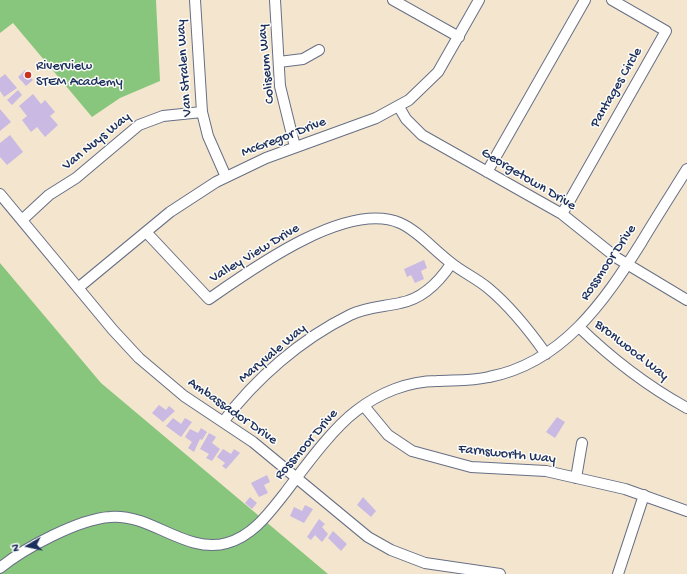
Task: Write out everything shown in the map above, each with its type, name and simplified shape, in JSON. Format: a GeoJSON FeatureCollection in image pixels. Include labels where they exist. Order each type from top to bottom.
{"type":"FeatureCollection","features":[{"type":"Feature","properties":{"kind":"street","name":"Van Stralen Way"},"geometry":{"type":"LineString","coordinates":[[195,0],[202,112],[208,136],[226,177]]}},
{"type":"Feature","properties":{"kind":"street","name":"Coliseum Way"},"geometry":{"type":"LineString","coordinates":[[275,0],[278,62],[282,99],[295,147]]}},
{"type":"Feature","properties":{"kind":"street"},"geometry":{"type":"LineString","coordinates":[[393,0],[459,37]]}},
{"type":"Feature","properties":{"kind":"street","name":"McGregor Drive"},"geometry":{"type":"LineString","coordinates":[[78,288],[188,199],[226,177],[266,158],[376,118],[399,107],[430,82],[446,60],[479,0]]}},
{"type":"Feature","properties":{"kind":"street"},"geometry":{"type":"LineString","coordinates":[[487,172],[585,0]]}},
{"type":"Feature","properties":{"kind":"street","name":"Pantages Circle"},"geometry":{"type":"LineString","coordinates":[[562,214],[666,30],[630,4],[612,0]]}},
{"type":"Feature","properties":{"kind":"street"},"geometry":{"type":"LineString","coordinates":[[278,62],[303,59],[319,50]]}},
{"type":"Feature","properties":{"kind":"street","name":"Georgetown Drive"},"geometry":{"type":"LineString","coordinates":[[399,107],[406,119],[422,135],[562,214],[617,258],[687,300]]}},
{"type":"Feature","properties":{"kind":"street","name":"Van Nuys Way"},"geometry":{"type":"LineString","coordinates":[[22,220],[49,195],[76,178],[139,125],[163,116],[202,112]]}},
{"type":"Feature","properties":{"kind":"street","name":"Rossmoor Drive"},"geometry":{"type":"LineString","coordinates":[[0,568],[30,548],[62,533],[88,521],[110,517],[139,521],[194,542],[211,545],[226,544],[242,537],[265,517],[339,427],[364,406],[379,396],[407,385],[436,380],[475,380],[499,375],[524,366],[546,354],[579,327],[609,293],[687,169]]}},
{"type":"Feature","properties":{"kind":"street","name":"Ambassador Drive"},"geometry":{"type":"LineString","coordinates":[[0,194],[112,330],[139,358],[184,396],[253,442],[368,537],[392,550],[425,563],[500,574]]}},
{"type":"Feature","properties":{"kind":"street","name":"Valley View Drive"},"geometry":{"type":"LineString","coordinates":[[146,232],[209,299],[290,247],[331,228],[363,218],[385,218],[400,223],[451,264],[473,277],[503,302],[518,317],[546,354]]}},
{"type":"Feature","properties":{"kind":"street","name":"Maryvale Way"},"geometry":{"type":"LineString","coordinates":[[223,422],[236,403],[275,367],[312,338],[359,311],[400,303],[416,297],[435,284],[451,264]]}},
{"type":"Feature","properties":{"kind":"street","name":"Bronwood Way"},"geometry":{"type":"LineString","coordinates":[[579,327],[636,376],[687,408]]}},
{"type":"Feature","properties":{"kind":"street","name":"Farnsworth Way"},"geometry":{"type":"LineString","coordinates":[[364,406],[388,434],[412,451],[470,467],[546,471],[644,495],[687,511]]}},
{"type":"Feature","properties":{"kind":"street"},"geometry":{"type":"LineString","coordinates":[[576,478],[582,444]]}},
{"type":"Feature","properties":{"kind":"street"},"geometry":{"type":"LineString","coordinates":[[618,574],[644,495]]}},
{"type":"Feature","properties":{"kind":"green space"},"geometry":{"type":"Polygon","coordinates":[[[0,0],[156,0],[160,81],[120,98],[92,117],[13,23],[0,33],[0,0]]]}},
{"type":"Feature","properties":{"kind":"green space"},"geometry":{"type":"Polygon","coordinates":[[[0,263],[101,383],[328,574],[0,574],[0,263]]]}},
{"type":"Feature","properties":{"kind":"building"},"geometry":{"type":"Polygon","coordinates":[[[25,70],[33,80],[26,86],[18,77],[25,70]]]}},
{"type":"Feature","properties":{"kind":"building"},"geometry":{"type":"Polygon","coordinates":[[[5,74],[17,88],[4,97],[0,91],[0,78],[5,74]]]}},
{"type":"Feature","properties":{"kind":"building"},"geometry":{"type":"Polygon","coordinates":[[[18,90],[22,95],[12,105],[7,100],[18,90]]]}},
{"type":"Feature","properties":{"kind":"building"},"geometry":{"type":"Polygon","coordinates":[[[33,94],[41,104],[45,100],[55,112],[50,116],[58,125],[45,137],[37,127],[31,132],[22,120],[27,116],[19,106],[33,94]]]}},
{"type":"Feature","properties":{"kind":"building"},"geometry":{"type":"Polygon","coordinates":[[[0,109],[11,122],[0,131],[0,109]]]}},
{"type":"Feature","properties":{"kind":"building"},"geometry":{"type":"Polygon","coordinates":[[[10,135],[23,152],[7,165],[0,157],[0,143],[10,135]]]}},
{"type":"Feature","properties":{"kind":"building"},"geometry":{"type":"Polygon","coordinates":[[[424,260],[427,268],[421,271],[424,279],[415,283],[411,275],[407,277],[404,269],[424,260]]]}},
{"type":"Feature","properties":{"kind":"building"},"geometry":{"type":"Polygon","coordinates":[[[159,405],[166,410],[169,406],[175,411],[163,422],[152,413],[159,405]]]}},
{"type":"Feature","properties":{"kind":"building"},"geometry":{"type":"Polygon","coordinates":[[[557,417],[565,422],[555,438],[546,432],[557,417]]]}},
{"type":"Feature","properties":{"kind":"building"},"geometry":{"type":"Polygon","coordinates":[[[173,418],[181,424],[185,418],[192,422],[181,437],[166,426],[173,418]]]}},
{"type":"Feature","properties":{"kind":"building"},"geometry":{"type":"Polygon","coordinates":[[[201,428],[207,432],[202,440],[200,439],[194,452],[188,448],[192,442],[185,437],[190,429],[198,433],[201,428]]]}},
{"type":"Feature","properties":{"kind":"building"},"geometry":{"type":"Polygon","coordinates":[[[209,433],[216,437],[212,443],[220,449],[212,461],[206,458],[209,454],[200,449],[209,433]]]}},
{"type":"Feature","properties":{"kind":"building"},"geometry":{"type":"Polygon","coordinates":[[[223,449],[231,454],[234,449],[240,453],[226,469],[222,466],[225,463],[217,457],[223,449]]]}},
{"type":"Feature","properties":{"kind":"building"},"geometry":{"type":"Polygon","coordinates":[[[267,475],[270,482],[264,485],[268,493],[259,497],[251,483],[267,475]]]}},
{"type":"Feature","properties":{"kind":"building"},"geometry":{"type":"Polygon","coordinates":[[[250,497],[257,503],[252,509],[245,503],[250,497]]]}},
{"type":"Feature","properties":{"kind":"building"},"geometry":{"type":"Polygon","coordinates":[[[363,497],[376,511],[371,517],[357,505],[363,497]]]}},
{"type":"Feature","properties":{"kind":"building"},"geometry":{"type":"Polygon","coordinates":[[[305,505],[313,509],[304,523],[290,516],[294,507],[302,511],[305,505]]]}},
{"type":"Feature","properties":{"kind":"building"},"geometry":{"type":"Polygon","coordinates":[[[319,519],[325,524],[322,527],[328,534],[322,542],[315,535],[311,540],[307,537],[319,519]]]}},
{"type":"Feature","properties":{"kind":"building"},"geometry":{"type":"Polygon","coordinates":[[[333,531],[347,544],[341,551],[328,538],[333,531]]]}},
{"type":"Feature","properties":{"kind":"place","name":"Riverview STEM Academy"},"geometry":{"type":"Point","coordinates":[28,75]}}]}
